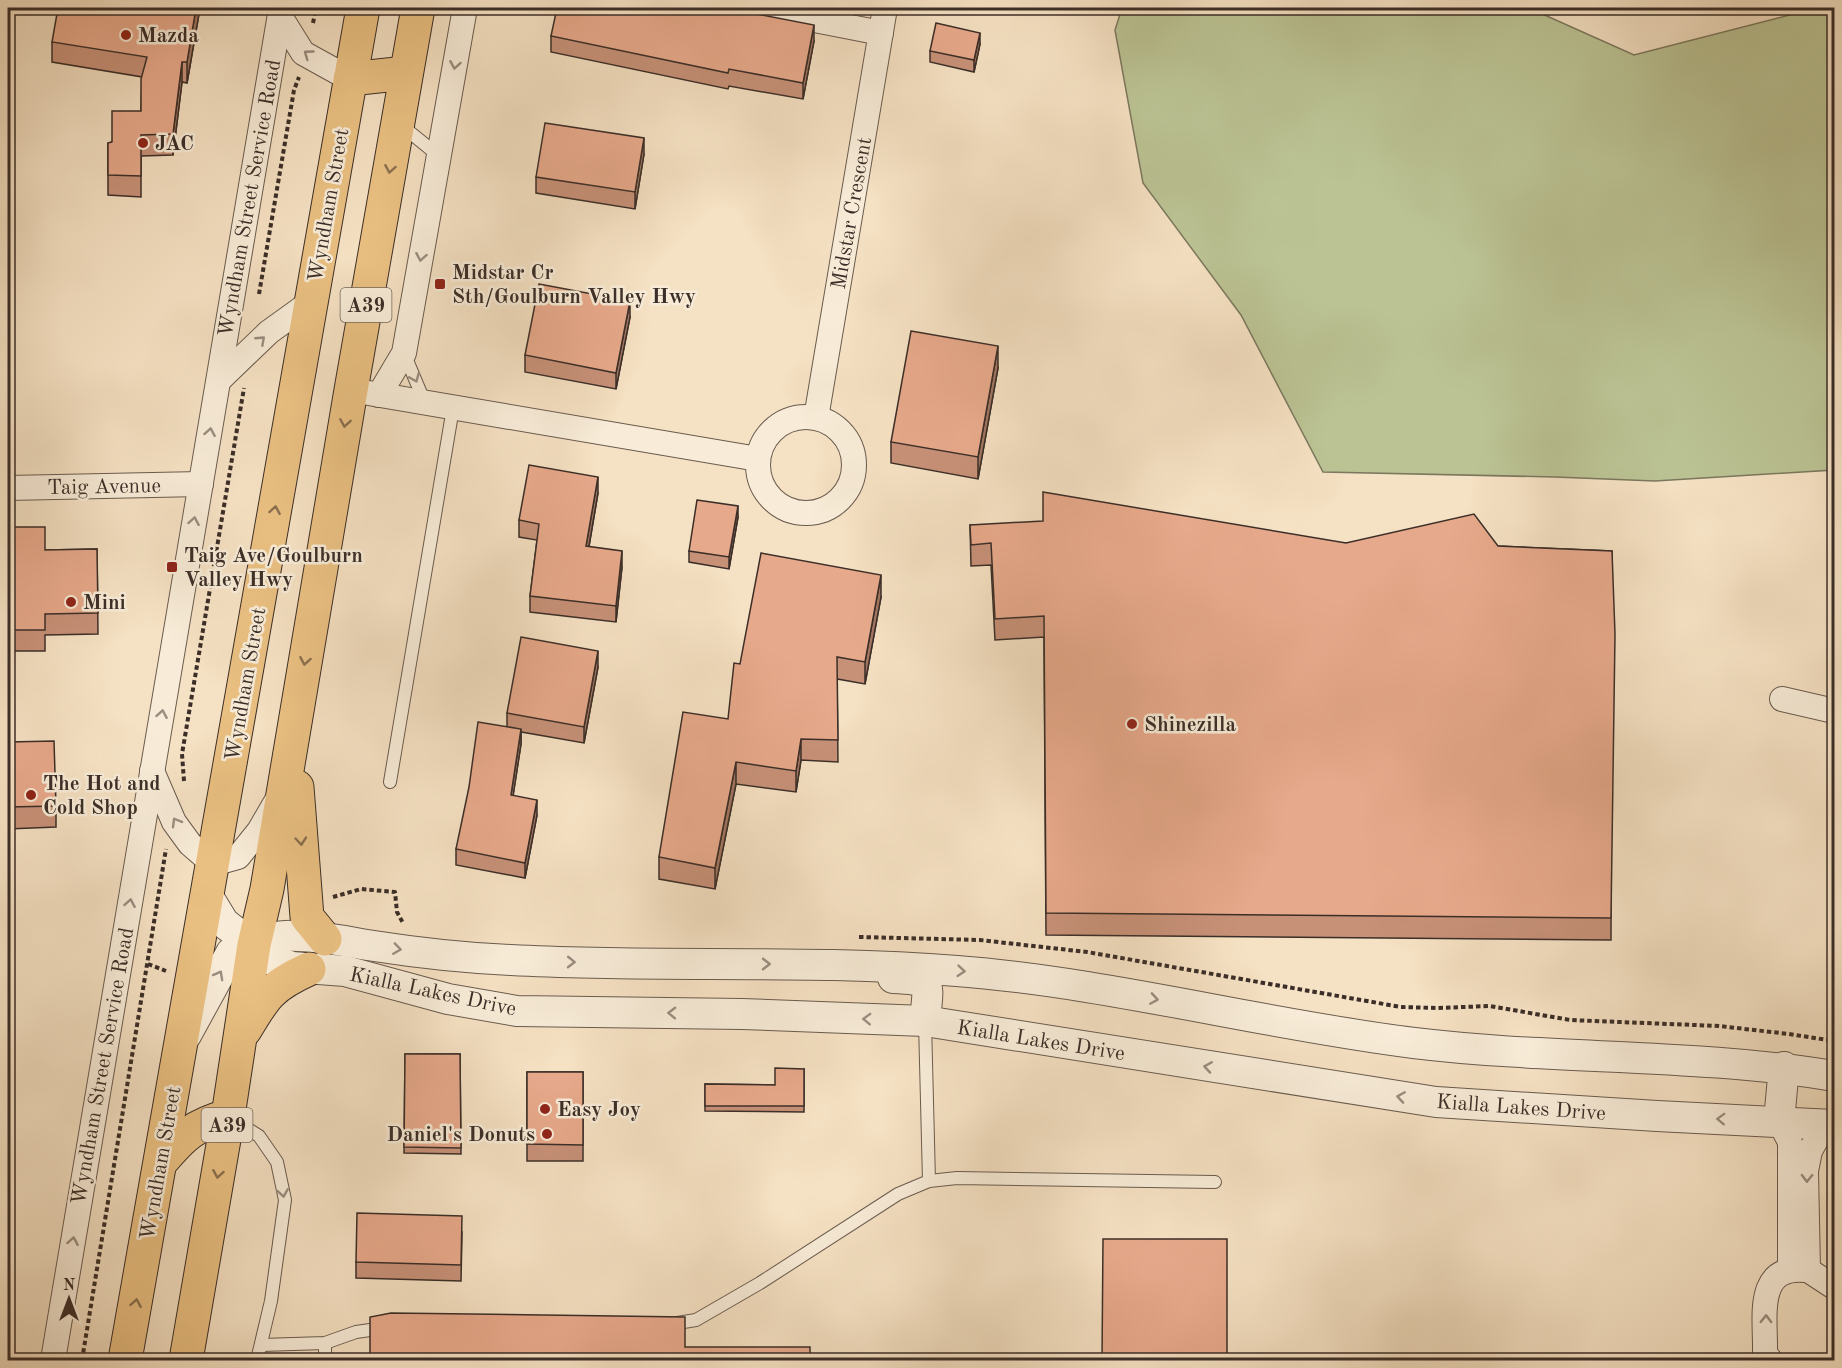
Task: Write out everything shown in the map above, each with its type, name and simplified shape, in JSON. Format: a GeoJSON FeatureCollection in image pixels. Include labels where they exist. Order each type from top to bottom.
{"type":"FeatureCollection","features":[{"type":"Feature","properties":{"kind":"highway","name":"Wyndham Street"},"geometry":{"type":"LineString","coordinates":[[125,1360],[363,8]]}},
{"type":"Feature","properties":{"kind":"highway","name":"A39"},"geometry":{"type":"LineString","coordinates":[[186,1360],[228,1116],[254,945],[267,889],[292,741],[365,393],[398,122],[418,8]]}},
{"type":"Feature","properties":{"kind":"highway"},"geometry":{"type":"LineString","coordinates":[[350,79],[406,73]]}},
{"type":"Feature","properties":{"kind":"highway"},"geometry":{"type":"LineString","coordinates":[[342,130],[398,122]]}},
{"type":"Feature","properties":{"kind":"highway"},"geometry":{"type":"LineString","coordinates":[[292,741],[307,917],[325,939]]}},
{"type":"Feature","properties":{"kind":"highway"},"geometry":{"type":"LineString","coordinates":[[240,1040],[264,998],[287,979],[309,969]]}},
{"type":"Feature","properties":{"kind":"highway"},"geometry":{"type":"LineString","coordinates":[[161,1162],[184,1135],[201,1125],[228,1116]]}},
{"type":"Feature","properties":{"kind":"street"},"geometry":{"type":"LineString","coordinates":[[365,393],[404,353],[465,8]]}},
{"type":"Feature","properties":{"kind":"street"},"geometry":{"type":"LineString","coordinates":[[753,8],[881,33]]}},
{"type":"Feature","properties":{"kind":"street","name":"Midstar Crescent"},"geometry":{"type":"LineString","coordinates":[[816,418],[885,8]]}},
{"type":"Feature","properties":{"kind":"street","name":"Wyndham Street Service Road"},"geometry":{"type":"LineString","coordinates":[[281,12],[303,53],[350,79]]}},
{"type":"Feature","properties":{"kind":"street","name":"Wyndham Street Service Road"},"geometry":{"type":"LineString","coordinates":[[53,1360],[281,12]]}},
{"type":"Feature","properties":{"kind":"street","name":"Wyndham Street Service Road"},"geometry":{"type":"LineString","coordinates":[[219,380],[269,332],[312,301]]}},
{"type":"Feature","properties":{"kind":"street"},"geometry":{"type":"LineString","coordinates":[[365,393],[758,459]]}},
{"type":"Feature","properties":{"kind":"street"},"geometry":{"type":"LineString","coordinates":[[816,418],[831,425],[844,436],[852,450],[853,477],[846,492],[834,504],[819,512],[800,513],[784,508],[770,498],[761,484],[758,459],[763,443],[773,430],[787,421],[816,418]]}},
{"type":"Feature","properties":{"kind":"street","name":"Taig Avenue"},"geometry":{"type":"LineString","coordinates":[[8,488],[201,484]]}},
{"type":"Feature","properties":{"kind":"street"},"geometry":{"type":"LineString","coordinates":[[1782,699],[1834,711]]}},
{"type":"Feature","properties":{"kind":"street"},"geometry":{"type":"LineString","coordinates":[[152,771],[178,827],[210,880],[238,857],[259,831],[284,787]]}},
{"type":"Feature","properties":{"kind":"street","name":"Kialla Lakes Drive"},"geometry":{"type":"LineString","coordinates":[[210,880],[224,923],[272,960],[292,967],[345,971],[448,999],[518,1011],[742,1014],[925,1021],[1436,1102],[1830,1124]]}},
{"type":"Feature","properties":{"kind":"street","name":"Kialla Lakes Drive"},"geometry":{"type":"LineString","coordinates":[[180,1045],[231,953],[284,936],[325,939],[442,956],[496,959],[810,965],[958,971],[1034,979],[1414,1043],[1557,1055],[1694,1060],[1784,1067],[1834,1076]]}},
{"type":"Feature","properties":{"kind":"street"},"geometry":{"type":"LineString","coordinates":[[495,1007],[496,959]]}},
{"type":"Feature","properties":{"kind":"street"},"geometry":{"type":"LineString","coordinates":[[810,965],[870,976],[919,980],[925,983],[927,989],[925,1021]]}},
{"type":"Feature","properties":{"kind":"street"},"geometry":{"type":"LineString","coordinates":[[1784,1067],[1821,1080],[1828,1094],[1830,1124],[1810,1151],[1806,1171],[1799,1270],[1790,1142],[1779,1121],[1784,1067]]}},
{"type":"Feature","properties":{"kind":"street"},"geometry":{"type":"LineString","coordinates":[[1770,1360],[1765,1353],[1766,1290],[1772,1278],[1799,1270],[1834,1287]]}},
{"type":"Feature","properties":{"kind":"lane"},"geometry":{"type":"LineString","coordinates":[[398,122],[439,156]]}},
{"type":"Feature","properties":{"kind":"lane"},"geometry":{"type":"LineString","coordinates":[[404,353],[425,403]]}},
{"type":"Feature","properties":{"kind":"lane"},"geometry":{"type":"LineString","coordinates":[[390,782],[453,408]]}},
{"type":"Feature","properties":{"kind":"lane"},"geometry":{"type":"LineString","coordinates":[[925,1021],[929,1181]]}},
{"type":"Feature","properties":{"kind":"lane"},"geometry":{"type":"LineString","coordinates":[[228,1116],[259,1136],[278,1162],[285,1200],[271,1301],[257,1360]]}},
{"type":"Feature","properties":{"kind":"lane"},"geometry":{"type":"LineString","coordinates":[[659,1324],[696,1320],[760,1283],[898,1194],[929,1181],[957,1178],[1215,1182]]}},
{"type":"Feature","properties":{"kind":"lane"},"geometry":{"type":"LineString","coordinates":[[261,1345],[325,1343],[356,1332],[391,1327]]}},
{"type":"Feature","properties":{"kind":"lane"},"geometry":{"type":"LineString","coordinates":[[325,1343],[325,1360]]}},
{"type":"Feature","properties":{"kind":"path"},"geometry":{"type":"LineString","coordinates":[[259,298],[294,90],[307,55],[316,8]]}},
{"type":"Feature","properties":{"kind":"path"},"geometry":{"type":"LineString","coordinates":[[184,787],[182,754],[244,385],[254,366],[247,353]]}},
{"type":"Feature","properties":{"kind":"path"},"geometry":{"type":"LineString","coordinates":[[82,1360],[166,851],[168,842],[178,827]]}},
{"type":"Feature","properties":{"kind":"green space"},"geometry":{"type":"Polygon","coordinates":[[[1122,8],[1529,8],[1634,55],[1817,8],[1834,11],[1834,470],[1655,481],[1323,472],[1241,315],[1143,183],[1115,30],[1122,8]]]}},
{"type":"Feature","properties":{"kind":"building","name":"Mazda"},"geometry":{"type":"Polygon","coordinates":[[[58,8],[196,8],[187,62],[182,62],[173,134],[141,135],[141,176],[108,175],[108,143],[112,142],[112,111],[141,111],[141,79],[147,57],[52,42],[58,8]]]}},
{"type":"Feature","properties":{"kind":"building"},"geometry":{"type":"Polygon","coordinates":[[[557,8],[725,8],[814,25],[803,83],[729,69],[728,73],[551,36],[557,8]]]}},
{"type":"Feature","properties":{"kind":"building"},"geometry":{"type":"Polygon","coordinates":[[[936,23],[980,33],[974,60],[930,51],[936,23]]]}},
{"type":"Feature","properties":{"kind":"building"},"geometry":{"type":"Polygon","coordinates":[[[545,123],[644,138],[635,192],[536,177],[545,123]]]}},
{"type":"Feature","properties":{"kind":"building"},"geometry":{"type":"Polygon","coordinates":[[[539,284],[630,301],[616,373],[525,355],[539,284]]]}},
{"type":"Feature","properties":{"kind":"building"},"geometry":{"type":"Polygon","coordinates":[[[911,331],[998,346],[978,457],[891,442],[911,331]]]}},
{"type":"Feature","properties":{"kind":"building"},"geometry":{"type":"Polygon","coordinates":[[[529,465],[598,477],[586,546],[622,551],[616,606],[530,596],[539,524],[519,520],[529,465]]]}},
{"type":"Feature","properties":{"kind":"building"},"geometry":{"type":"Polygon","coordinates":[[[1043,492],[1346,543],[1474,514],[1498,546],[1612,551],[1615,634],[1611,918],[1046,913],[1044,616],[995,619],[991,543],[971,545],[970,525],[1043,521],[1043,492]]]}},
{"type":"Feature","properties":{"kind":"building"},"geometry":{"type":"Polygon","coordinates":[[[697,500],[738,506],[729,557],[689,551],[697,500]]]}},
{"type":"Feature","properties":{"kind":"building"},"geometry":{"type":"Polygon","coordinates":[[[8,527],[45,527],[45,550],[97,549],[98,613],[45,614],[45,630],[8,630],[8,527]]]}},
{"type":"Feature","properties":{"kind":"building"},"geometry":{"type":"Polygon","coordinates":[[[761,553],[881,575],[865,662],[837,657],[838,740],[801,739],[796,771],[736,762],[715,868],[659,857],[683,712],[728,719],[734,663],[740,664],[761,553]]]}},
{"type":"Feature","properties":{"kind":"building"},"geometry":{"type":"Polygon","coordinates":[[[521,637],[598,651],[584,727],[507,713],[521,637]]]}},
{"type":"Feature","properties":{"kind":"building"},"geometry":{"type":"Polygon","coordinates":[[[478,722],[521,729],[511,795],[537,800],[525,863],[456,849],[469,787],[478,722]]]}},
{"type":"Feature","properties":{"kind":"building","name":"The Hot and Cold Shop"},"geometry":{"type":"Polygon","coordinates":[[[54,741],[56,806],[8,807],[8,742],[54,741]]]}},
{"type":"Feature","properties":{"kind":"building"},"geometry":{"type":"Polygon","coordinates":[[[8,955],[10,955],[9,1044],[8,1044],[8,955]]]}},
{"type":"Feature","properties":{"kind":"building"},"geometry":{"type":"Polygon","coordinates":[[[405,1054],[460,1054],[461,1148],[404,1147],[405,1054]]]}},
{"type":"Feature","properties":{"kind":"building"},"geometry":{"type":"Polygon","coordinates":[[[775,1068],[804,1069],[804,1106],[705,1106],[705,1084],[775,1085],[775,1068]]]}},
{"type":"Feature","properties":{"kind":"building"},"geometry":{"type":"Polygon","coordinates":[[[527,1072],[583,1072],[583,1145],[527,1144],[527,1072]]]}},
{"type":"Feature","properties":{"kind":"building"},"geometry":{"type":"Polygon","coordinates":[[[357,1213],[462,1216],[461,1265],[356,1262],[357,1213]]]}},
{"type":"Feature","properties":{"kind":"building"},"geometry":{"type":"Polygon","coordinates":[[[1103,1239],[1227,1239],[1227,1360],[1102,1360],[1103,1239]]]}},
{"type":"Feature","properties":{"kind":"building"},"geometry":{"type":"Polygon","coordinates":[[[391,1313],[685,1317],[685,1347],[810,1347],[810,1360],[370,1360],[370,1317],[391,1313]]]}},
{"type":"Feature","properties":{"kind":"place","name":"Mazda"},"geometry":{"type":"Point","coordinates":[126,35]}},
{"type":"Feature","properties":{"kind":"place","name":"JAC"},"geometry":{"type":"Point","coordinates":[143,143]}},
{"type":"Feature","properties":{"kind":"place","name":"Midstar Cr Sth/Goulburn Valley Hwy"},"geometry":{"type":"Point","coordinates":[440,284]}},
{"type":"Feature","properties":{"kind":"place","name":"Taig Ave/Goulburn Valley Hwy"},"geometry":{"type":"Point","coordinates":[172,567]}},
{"type":"Feature","properties":{"kind":"place","name":"Mini"},"geometry":{"type":"Point","coordinates":[71,602]}},
{"type":"Feature","properties":{"kind":"place","name":"Shinezilla"},"geometry":{"type":"Point","coordinates":[1132,724]}},
{"type":"Feature","properties":{"kind":"place","name":"The Hot and Cold Shop"},"geometry":{"type":"Point","coordinates":[31,795]}},
{"type":"Feature","properties":{"kind":"place","name":"Easy Joy"},"geometry":{"type":"Point","coordinates":[545,1109]}},
{"type":"Feature","properties":{"kind":"place","name":"Daniel's Donuts"},"geometry":{"type":"Point","coordinates":[547,1134]}}]}
